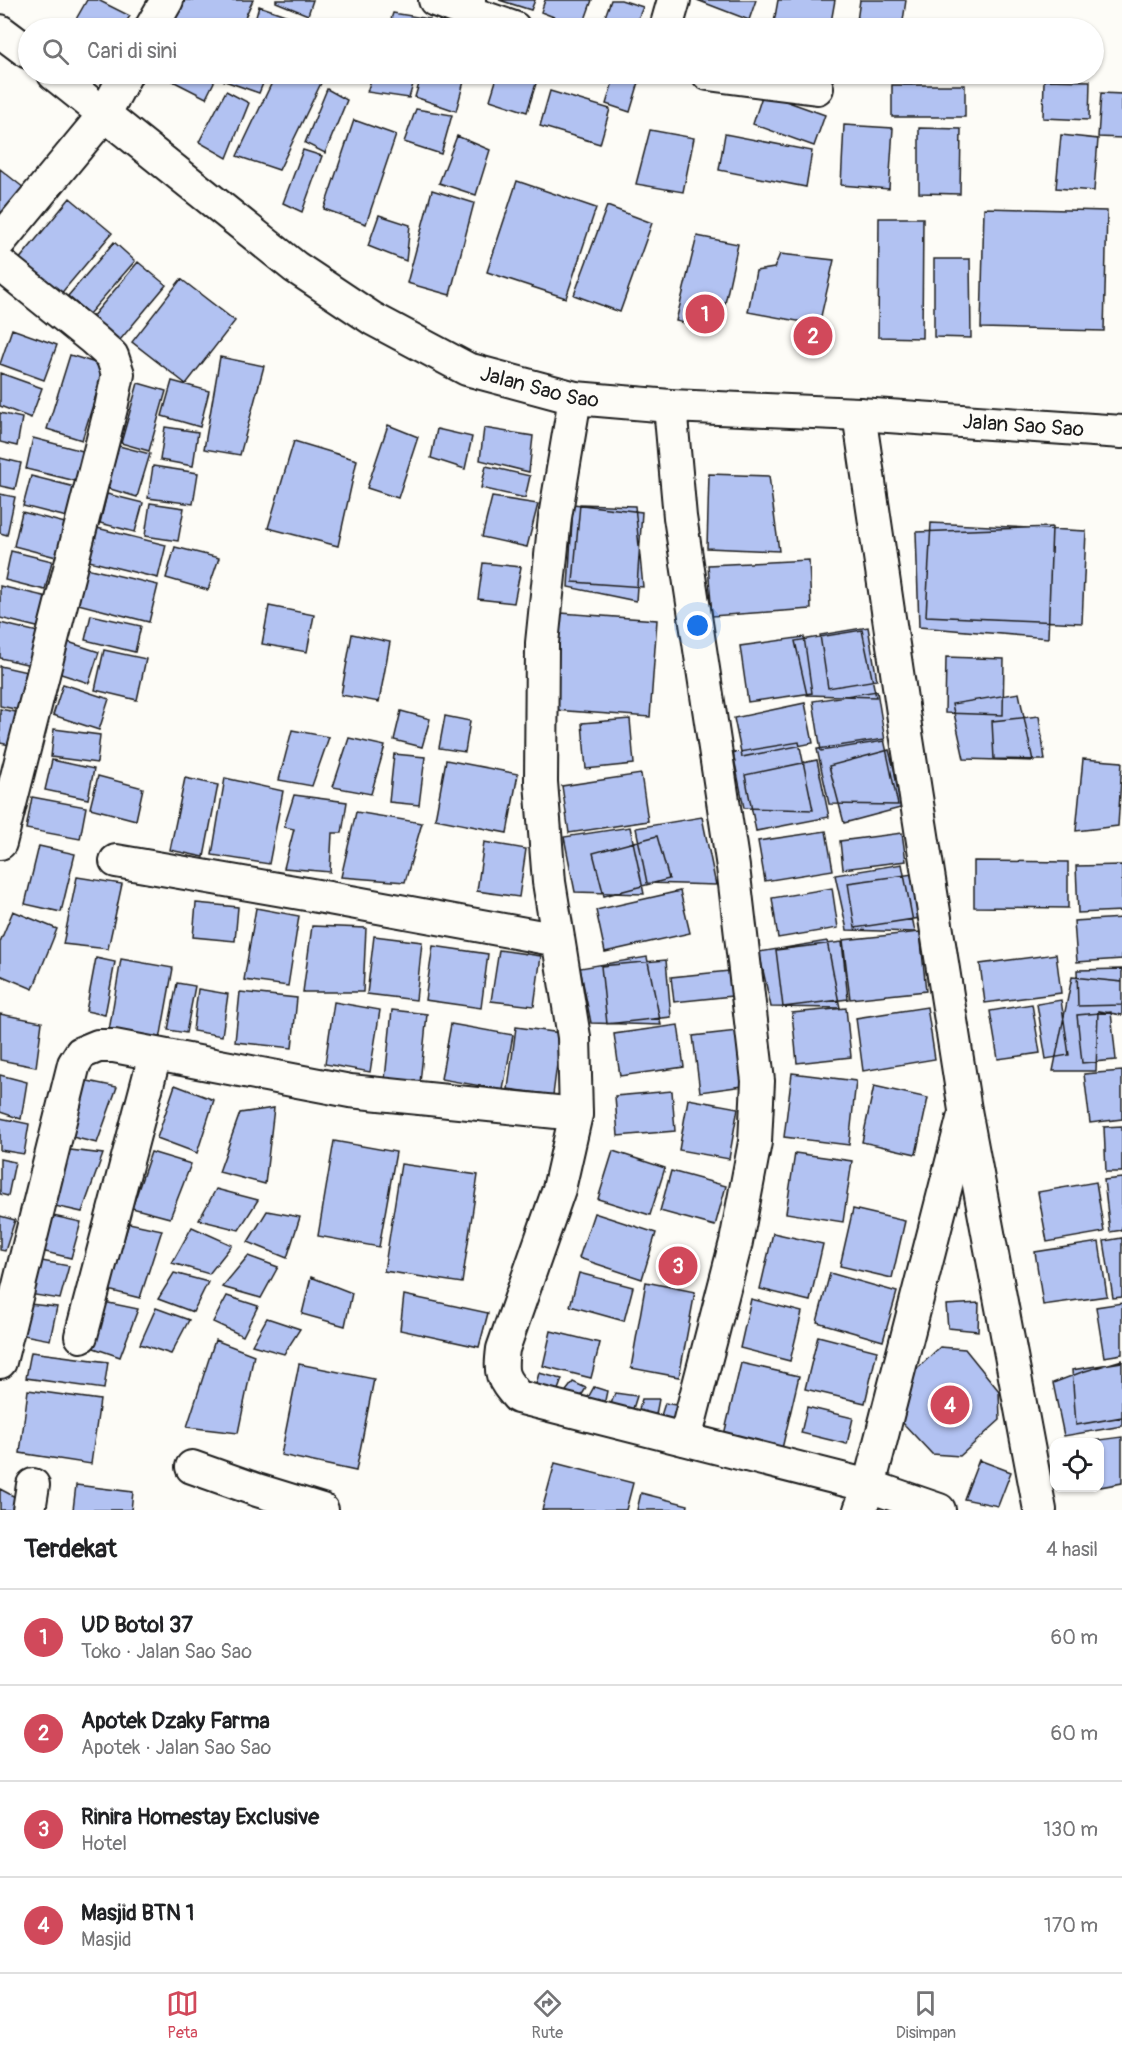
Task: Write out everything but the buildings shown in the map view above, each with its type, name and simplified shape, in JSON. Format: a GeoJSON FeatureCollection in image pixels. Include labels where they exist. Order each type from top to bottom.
{"type":"FeatureCollection","features":[{"type":"Feature","properties":{"kind":"street"},"geometry":{"type":"LineString","coordinates":[[156,18],[166,0]]}},
{"type":"Feature","properties":{"kind":"street"},"geometry":{"type":"LineString","coordinates":[[435,0],[467,5],[494,18]]}},
{"type":"Feature","properties":{"kind":"street"},"geometry":{"type":"LineString","coordinates":[[669,18],[674,0]]}},
{"type":"Feature","properties":{"kind":"street"},"geometry":{"type":"LineString","coordinates":[[0,31],[18,44]]}},
{"type":"Feature","properties":{"kind":"street","name":"Jalan Sao Sao"},"geometry":{"type":"LineString","coordinates":[[66,84],[295,267],[372,319],[467,369],[574,398],[670,406],[860,414],[1122,432]]}},
{"type":"Feature","properties":{"kind":"street"},"geometry":{"type":"LineString","coordinates":[[0,241],[104,115],[121,84]]}},
{"type":"Feature","properties":{"kind":"street"},"geometry":{"type":"LineString","coordinates":[[786,84],[817,88]]}},
{"type":"Feature","properties":{"kind":"street"},"geometry":{"type":"LineString","coordinates":[[0,264],[112,356],[118,374],[0,843]]}},
{"type":"Feature","properties":{"kind":"street"},"geometry":{"type":"LineString","coordinates":[[574,398],[555,517],[542,643],[541,782],[549,882],[574,1037],[576,1114],[559,1189],[503,1349],[501,1371],[506,1384],[518,1396],[686,1439],[865,1498],[939,1510]]}},
{"type":"Feature","properties":{"kind":"street"},"geometry":{"type":"LineString","coordinates":[[670,406],[680,517],[733,867],[758,1081],[755,1142],[736,1242],[686,1439]]}},
{"type":"Feature","properties":{"kind":"street"},"geometry":{"type":"LineString","coordinates":[[860,414],[906,733],[965,1110],[1040,1510]]}},
{"type":"Feature","properties":{"kind":"street"},"geometry":{"type":"LineString","coordinates":[[116,861],[558,940]]}},
{"type":"Feature","properties":{"kind":"street"},"geometry":{"type":"LineString","coordinates":[[0,1362],[74,1064],[81,1053],[98,1046],[114,1046],[350,1091],[576,1114]]}},
{"type":"Feature","properties":{"kind":"street"},"geometry":{"type":"LineString","coordinates":[[81,1336],[155,1055]]}},
{"type":"Feature","properties":{"kind":"street"},"geometry":{"type":"LineString","coordinates":[[865,1498],[965,1110]]}},
{"type":"Feature","properties":{"kind":"street"},"geometry":{"type":"LineString","coordinates":[[192,1467],[255,1500],[322,1510]]}},
{"type":"Feature","properties":{"kind":"place","name":"UD Botol 37"},"geometry":{"type":"Point","coordinates":[705,314]}},
{"type":"Feature","properties":{"kind":"place","name":"Apotek Dzaky Farma"},"geometry":{"type":"Point","coordinates":[813,336]}},
{"type":"Feature","properties":{"kind":"place","name":"Rinira Homestay Exclusive"},"geometry":{"type":"Point","coordinates":[678,1266]}},
{"type":"Feature","properties":{"kind":"place","name":"Masjid BTN 1"},"geometry":{"type":"Point","coordinates":[950,1405]}}]}
